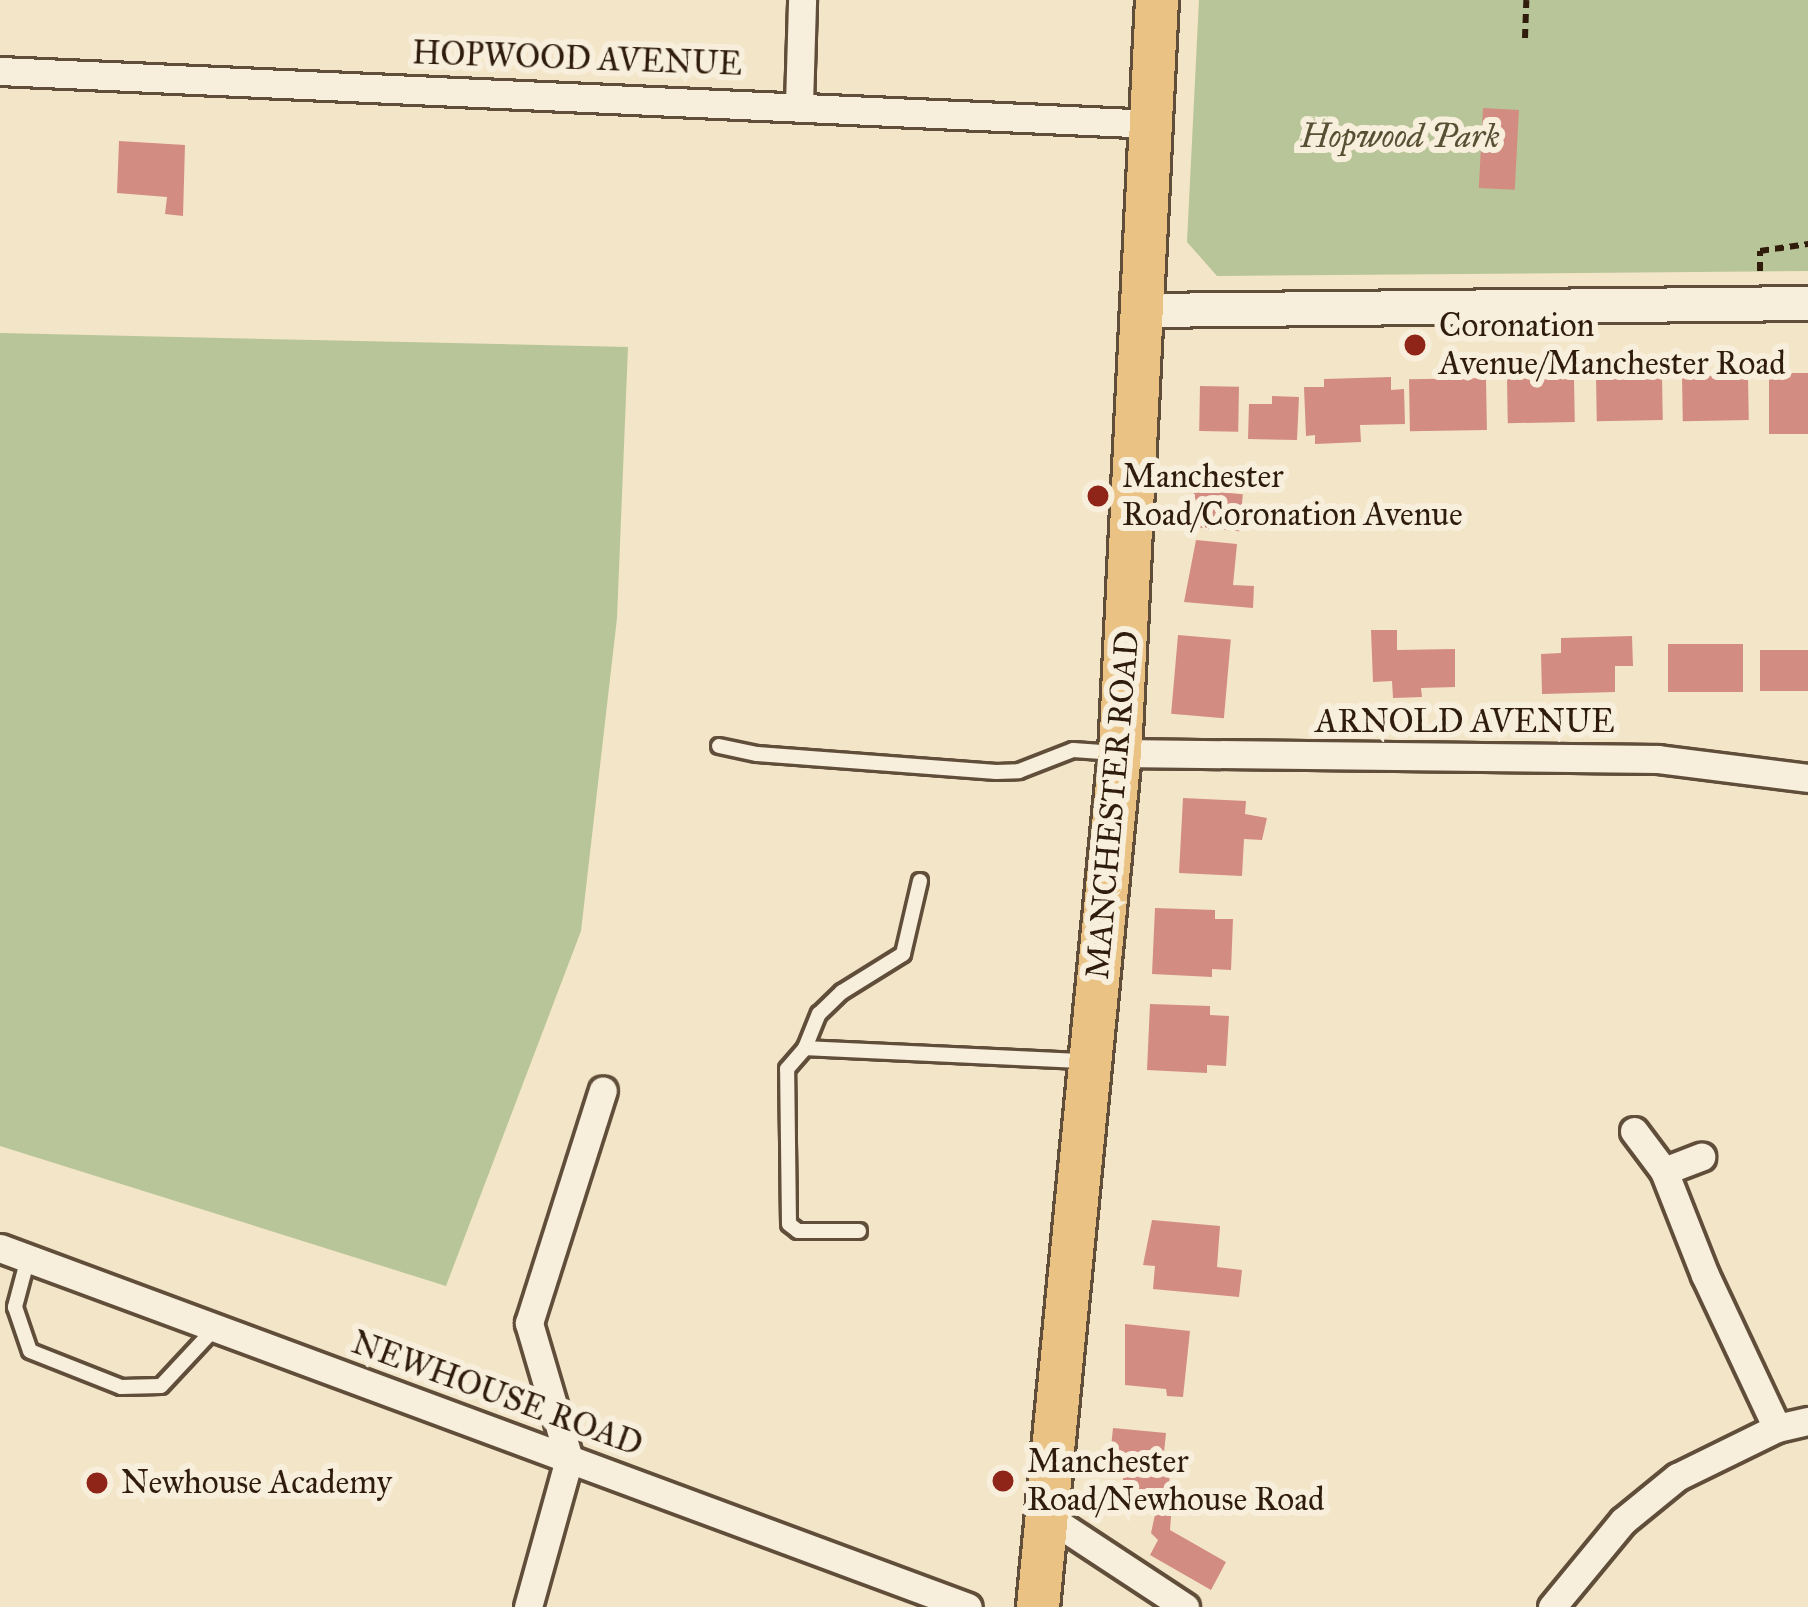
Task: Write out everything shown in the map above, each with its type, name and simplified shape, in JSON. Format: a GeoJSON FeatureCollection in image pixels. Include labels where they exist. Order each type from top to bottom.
{"type":"FeatureCollection","features":[{"type":"Feature","properties":{"kind":"main road","name":"MANCHESTER ROAD"},"geometry":{"type":"LineString","coordinates":[[1038,1607],[1120,753],[1157,0]]}},
{"type":"Feature","properties":{"kind":"street"},"geometry":{"type":"LineString","coordinates":[[799,104],[802,0]]}},
{"type":"Feature","properties":{"kind":"street","name":"HOPWOOD AVENUE"},"geometry":{"type":"LineString","coordinates":[[0,71],[799,104],[1152,124]]}},
{"type":"Feature","properties":{"kind":"street"},"geometry":{"type":"LineString","coordinates":[[1142,310],[1808,303]]}},
{"type":"Feature","properties":{"kind":"street","name":"ARNOLD AVENUE"},"geometry":{"type":"LineString","coordinates":[[1120,753],[1658,759],[1808,778]]}},
{"type":"Feature","properties":{"kind":"street"},"geometry":{"type":"LineString","coordinates":[[528,1607],[569,1459],[530,1323],[603,1090]]}},
{"type":"Feature","properties":{"kind":"street"},"geometry":{"type":"LineString","coordinates":[[1634,1132],[1664,1171],[1705,1275],[1777,1428]]}},
{"type":"Feature","properties":{"kind":"street"},"geometry":{"type":"LineString","coordinates":[[1664,1171],[1701,1157]]}},
{"type":"Feature","properties":{"kind":"street","name":"NEWHOUSE ROAD"},"geometry":{"type":"LineString","coordinates":[[0,1248],[968,1607]]}},
{"type":"Feature","properties":{"kind":"street"},"geometry":{"type":"LineString","coordinates":[[1552,1607],[1623,1521],[1677,1477],[1777,1428],[1808,1420]]}},
{"type":"Feature","properties":{"kind":"street"},"geometry":{"type":"LineString","coordinates":[[1048,1517],[1185,1607]]}},
{"type":"Feature","properties":{"kind":"lane"},"geometry":{"type":"LineString","coordinates":[[719,746],[757,754],[996,772],[1019,771],[1072,750],[1120,753]]}},
{"type":"Feature","properties":{"kind":"lane"},"geometry":{"type":"LineString","coordinates":[[859,1231],[798,1231],[789,1224],[787,1069],[805,1048],[819,1014],[842,992],[903,954],[920,880]]}},
{"type":"Feature","properties":{"kind":"lane"},"geometry":{"type":"LineString","coordinates":[[805,1048],[1092,1061]]}},
{"type":"Feature","properties":{"kind":"lane"},"geometry":{"type":"LineString","coordinates":[[28,1258],[15,1307],[30,1351],[121,1387],[161,1386],[215,1328]]}},
{"type":"Feature","properties":{"kind":"path"},"geometry":{"type":"LineString","coordinates":[[1525,38],[1526,0]]}},
{"type":"Feature","properties":{"kind":"path"},"geometry":{"type":"LineString","coordinates":[[1760,302],[1760,251],[1808,244]]}},
{"type":"Feature","properties":{"kind":"green space","name":"Hopwood Park"},"geometry":{"type":"Polygon","coordinates":[[[1199,0],[1808,0],[1808,271],[1217,276],[1187,242],[1199,0]]]}},
{"type":"Feature","properties":{"kind":"green space"},"geometry":{"type":"Polygon","coordinates":[[[0,333],[628,347],[617,618],[581,931],[446,1286],[0,1146],[0,333]]]}},
{"type":"Feature","properties":{"kind":"building"},"geometry":{"type":"Polygon","coordinates":[[[1483,108],[1519,110],[1515,190],[1479,188],[1483,108]]]}},
{"type":"Feature","properties":{"kind":"building"},"geometry":{"type":"Polygon","coordinates":[[[119,141],[185,145],[183,216],[165,214],[167,197],[117,193],[119,141]]]}},
{"type":"Feature","properties":{"kind":"building"},"geometry":{"type":"Polygon","coordinates":[[[1769,373],[1808,373],[1808,434],[1769,434],[1769,373]]]}},
{"type":"Feature","properties":{"kind":"building"},"geometry":{"type":"Polygon","coordinates":[[[1662,375],[1663,420],[1597,421],[1596,376],[1662,375]]]}},
{"type":"Feature","properties":{"kind":"building"},"geometry":{"type":"Polygon","coordinates":[[[1748,375],[1749,420],[1683,421],[1682,376],[1748,375]]]}},
{"type":"Feature","properties":{"kind":"building"},"geometry":{"type":"Polygon","coordinates":[[[1391,377],[1391,390],[1404,389],[1405,424],[1360,425],[1361,442],[1315,444],[1315,435],[1306,436],[1304,387],[1324,387],[1324,379],[1391,377]]]}},
{"type":"Feature","properties":{"kind":"building"},"geometry":{"type":"Polygon","coordinates":[[[1574,377],[1575,422],[1508,423],[1507,378],[1574,377]]]}},
{"type":"Feature","properties":{"kind":"building"},"geometry":{"type":"Polygon","coordinates":[[[1486,378],[1487,430],[1410,431],[1409,379],[1486,378]]]}},
{"type":"Feature","properties":{"kind":"building"},"geometry":{"type":"Polygon","coordinates":[[[1200,386],[1239,387],[1238,432],[1199,431],[1200,386]]]}},
{"type":"Feature","properties":{"kind":"building"},"geometry":{"type":"Polygon","coordinates":[[[1272,396],[1299,397],[1297,440],[1248,439],[1249,404],[1272,404],[1272,396]]]}},
{"type":"Feature","properties":{"kind":"building"},"geometry":{"type":"Polygon","coordinates":[[[1194,490],[1243,494],[1240,531],[1191,527],[1194,490]]]}},
{"type":"Feature","properties":{"kind":"building"},"geometry":{"type":"Polygon","coordinates":[[[1196,540],[1237,544],[1233,585],[1254,586],[1253,608],[1184,602],[1196,540]]]}},
{"type":"Feature","properties":{"kind":"building"},"geometry":{"type":"Polygon","coordinates":[[[1371,630],[1397,630],[1397,650],[1455,649],[1455,687],[1421,688],[1422,697],[1393,698],[1392,681],[1373,682],[1371,630]]]}},
{"type":"Feature","properties":{"kind":"building"},"geometry":{"type":"Polygon","coordinates":[[[1178,635],[1231,640],[1224,718],[1171,714],[1178,635]]]}},
{"type":"Feature","properties":{"kind":"building"},"geometry":{"type":"Polygon","coordinates":[[[1632,636],[1633,666],[1615,666],[1615,692],[1542,694],[1541,654],[1561,653],[1561,638],[1632,636]]]}},
{"type":"Feature","properties":{"kind":"building"},"geometry":{"type":"Polygon","coordinates":[[[1668,644],[1743,644],[1743,692],[1668,692],[1668,644]]]}},
{"type":"Feature","properties":{"kind":"building"},"geometry":{"type":"Polygon","coordinates":[[[1760,650],[1808,650],[1808,691],[1760,691],[1760,650]]]}},
{"type":"Feature","properties":{"kind":"building"},"geometry":{"type":"Polygon","coordinates":[[[1183,798],[1246,801],[1245,814],[1267,818],[1262,840],[1244,839],[1242,876],[1179,873],[1183,798]]]}},
{"type":"Feature","properties":{"kind":"building"},"geometry":{"type":"Polygon","coordinates":[[[1155,908],[1215,910],[1215,919],[1233,919],[1231,970],[1212,969],[1212,977],[1152,974],[1155,908]]]}},
{"type":"Feature","properties":{"kind":"building"},"geometry":{"type":"Polygon","coordinates":[[[1150,1004],[1210,1006],[1210,1015],[1229,1016],[1226,1066],[1207,1065],[1207,1073],[1147,1070],[1150,1004]]]}},
{"type":"Feature","properties":{"kind":"building"},"geometry":{"type":"Polygon","coordinates":[[[1152,1220],[1220,1226],[1217,1267],[1242,1270],[1239,1297],[1153,1289],[1155,1266],[1143,1265],[1152,1220]]]}},
{"type":"Feature","properties":{"kind":"building"},"geometry":{"type":"Polygon","coordinates":[[[1125,1324],[1190,1331],[1183,1397],[1167,1396],[1166,1389],[1125,1385],[1125,1324]]]}},
{"type":"Feature","properties":{"kind":"building"},"geometry":{"type":"Polygon","coordinates":[[[1113,1428],[1166,1433],[1162,1472],[1170,1472],[1168,1498],[1122,1494],[1123,1478],[1108,1477],[1113,1428]]]}},
{"type":"Feature","properties":{"kind":"building"},"geometry":{"type":"Polygon","coordinates":[[[1158,1501],[1172,1503],[1170,1530],[1226,1562],[1211,1590],[1150,1555],[1158,1540],[1151,1533],[1158,1501]]]}},
{"type":"Feature","properties":{"kind":"place","name":"Coronation Avenue/Manchester Road"},"geometry":{"type":"Point","coordinates":[1415,345]}},
{"type":"Feature","properties":{"kind":"place","name":"Manchester Road/Coronation Avenue"},"geometry":{"type":"Point","coordinates":[1098,496]}},
{"type":"Feature","properties":{"kind":"place","name":"Manchester Road/Newhouse Road"},"geometry":{"type":"Point","coordinates":[1003,1481]}},
{"type":"Feature","properties":{"kind":"place","name":"Newhouse Academy"},"geometry":{"type":"Point","coordinates":[97,1483]}}]}
